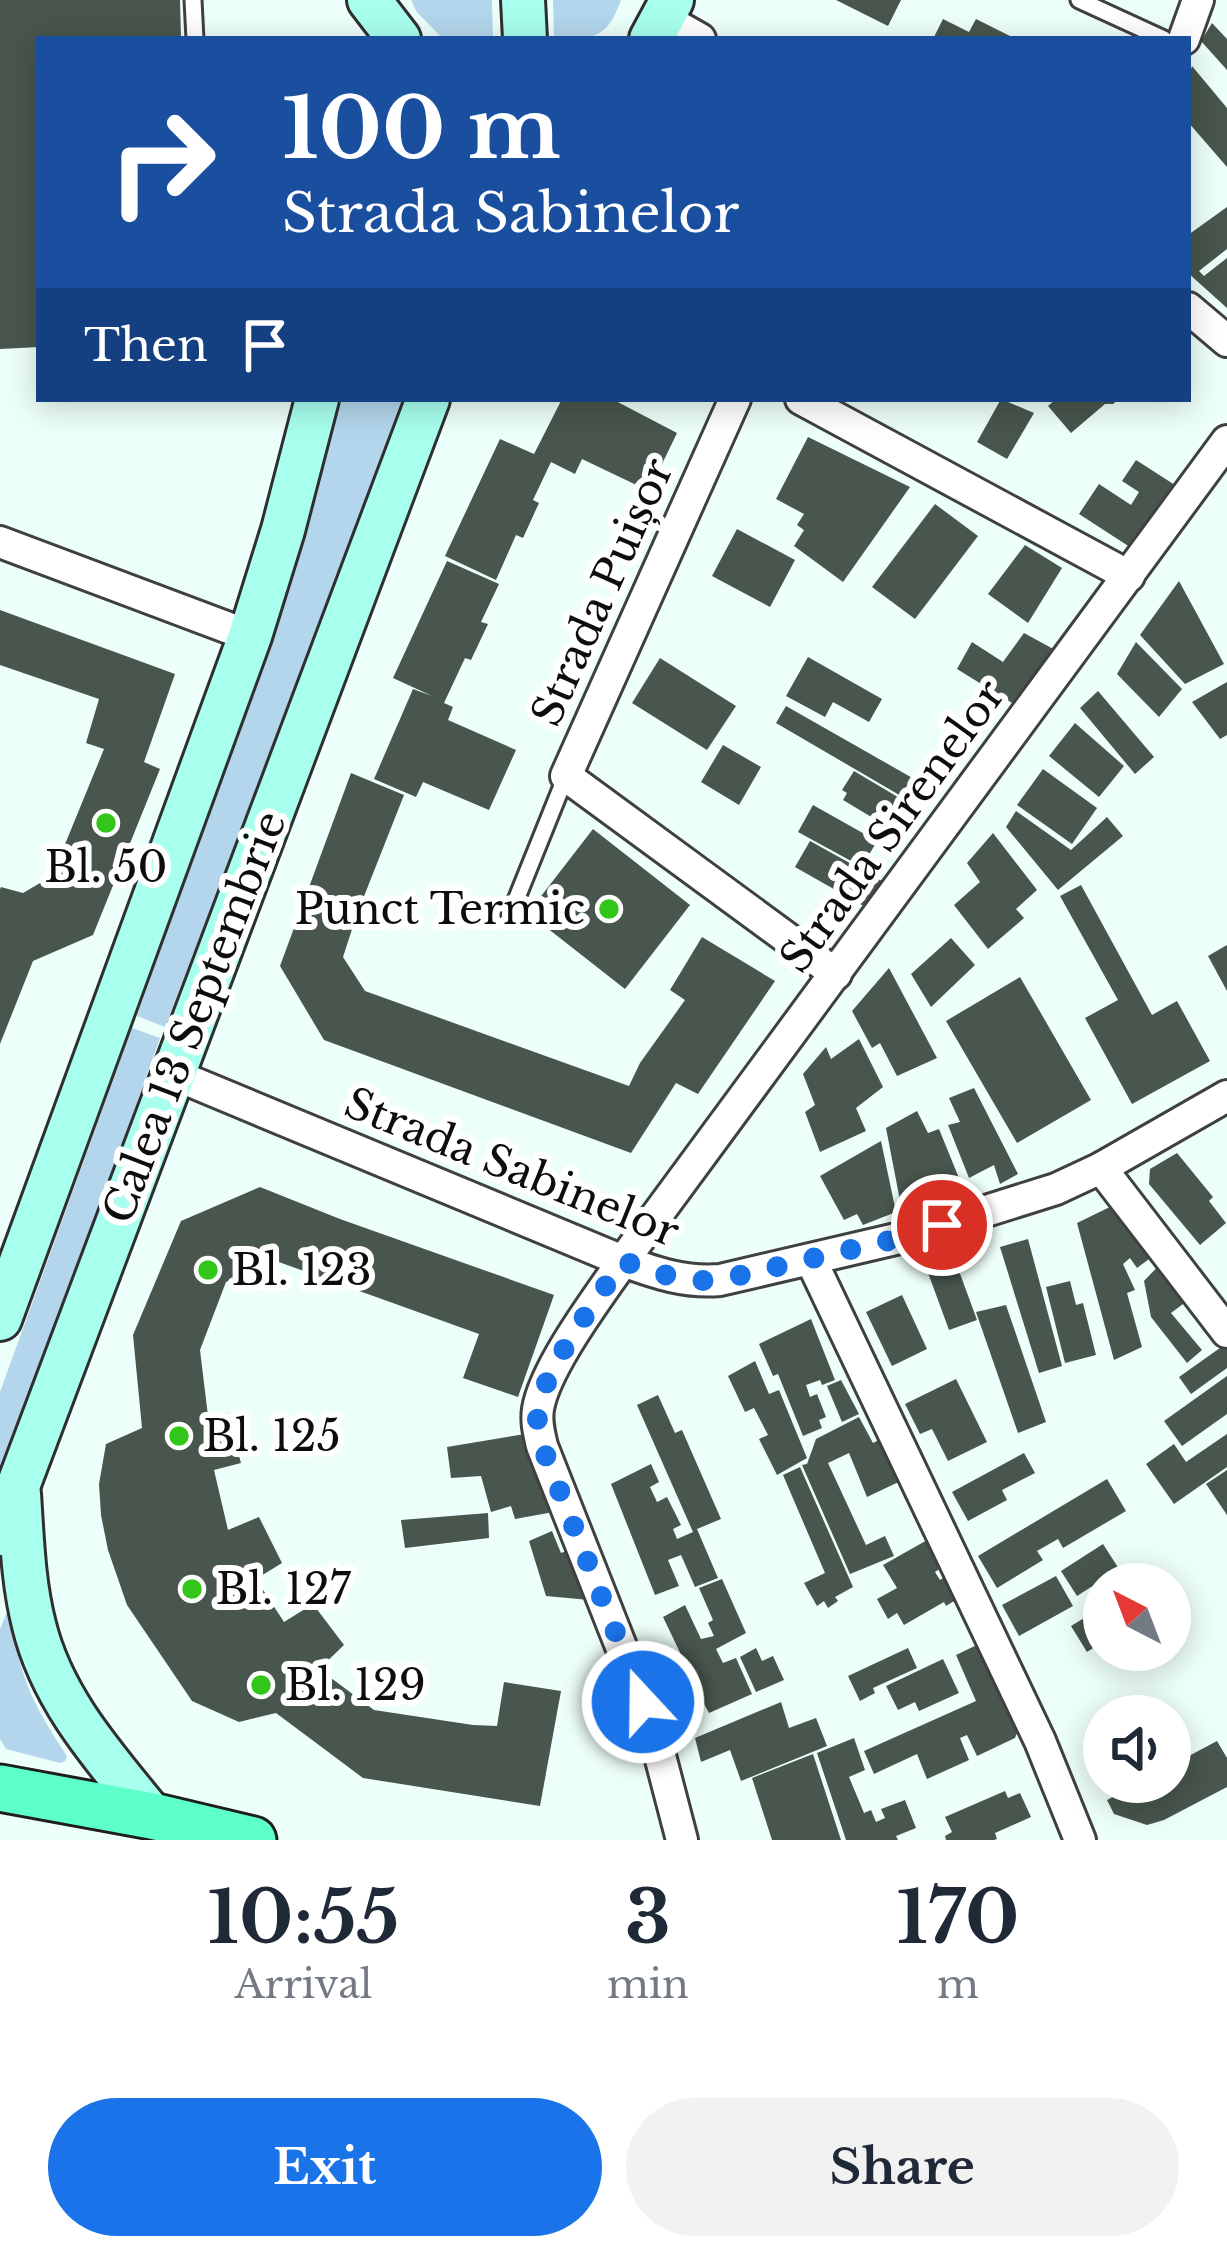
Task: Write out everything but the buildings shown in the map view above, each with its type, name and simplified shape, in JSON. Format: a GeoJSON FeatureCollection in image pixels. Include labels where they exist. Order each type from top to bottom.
{"type":"FeatureCollection","features":[{"type":"Feature","properties":{"kind":"main road"},"geometry":{"type":"LineString","coordinates":[[359,36],[365,0]]}},
{"type":"Feature","properties":{"kind":"main road"},"geometry":{"type":"LineString","coordinates":[[365,0],[396,36]]}},
{"type":"Feature","properties":{"kind":"main road"},"geometry":{"type":"LineString","coordinates":[[524,0],[525,36]]}},
{"type":"Feature","properties":{"kind":"main road","name":"Calea 13 Septembrie"},"geometry":{"type":"LineString","coordinates":[[0,1319],[250,636],[315,402]]}},
{"type":"Feature","properties":{"kind":"main road","name":"Calea 13 Septembrie"},"geometry":{"type":"LineString","coordinates":[[0,1534],[427,402]]}},
{"type":"Feature","properties":{"kind":"main road","name":"Calea 13 Septembrie"},"geometry":{"type":"LineString","coordinates":[[389,500],[444,402]]}},
{"type":"Feature","properties":{"kind":"main road"},"geometry":{"type":"LineString","coordinates":[[19,1484],[26,1590],[34,1630],[53,1679],[85,1733],[152,1816]]}},
{"type":"Feature","properties":{"kind":"main road"},"geometry":{"type":"LineString","coordinates":[[0,1788],[253,1840]]}},
{"type":"Feature","properties":{"kind":"street"},"geometry":{"type":"LineString","coordinates":[[1185,36],[1198,0]]}},
{"type":"Feature","properties":{"kind":"street"},"geometry":{"type":"LineString","coordinates":[[662,19],[694,36]]}},
{"type":"Feature","properties":{"kind":"street"},"geometry":{"type":"LineString","coordinates":[[1191,310],[1227,340]]}},
{"type":"Feature","properties":{"kind":"street","name":"Strada Puișor"},"geometry":{"type":"LineString","coordinates":[[734,402],[566,776],[836,974]]}},
{"type":"Feature","properties":{"kind":"street"},"geometry":{"type":"LineString","coordinates":[[806,402],[1130,577]]}},
{"type":"Feature","properties":{"kind":"street","name":"Strada Sirenelor"},"geometry":{"type":"LineString","coordinates":[[682,1840],[652,1725],[542,1446],[537,1425],[544,1389],[623,1261],[1130,577],[1224,459]]}},
{"type":"Feature","properties":{"kind":"street"},"geometry":{"type":"LineString","coordinates":[[0,542],[250,636]]}},
{"type":"Feature","properties":{"kind":"street","name":"Strada Sabinelor"},"geometry":{"type":"LineString","coordinates":[[173,1074],[623,1261],[699,1282],[900,1238],[1056,1189],[1227,1096]]}},
{"type":"Feature","properties":{"kind":"street"},"geometry":{"type":"LineString","coordinates":[[1101,1168],[1227,1332]]}},
{"type":"Feature","properties":{"kind":"street"},"geometry":{"type":"LineString","coordinates":[[811,1259],[1040,1741],[1080,1840]]}},
{"type":"Feature","properties":{"kind":"lane"},"geometry":{"type":"LineString","coordinates":[[193,0],[195,36]]}},
{"type":"Feature","properties":{"kind":"lane"},"geometry":{"type":"LineString","coordinates":[[1079,0],[1157,36]]}},
{"type":"Feature","properties":{"kind":"lane"},"geometry":{"type":"LineString","coordinates":[[510,915],[566,776]]}},
{"type":"Feature","properties":{"kind":"shaded area"},"geometry":{"type":"Polygon","coordinates":[[[411,0],[492,0],[493,36],[440,36],[411,0]]]}},
{"type":"Feature","properties":{"kind":"shaded area"},"geometry":{"type":"Polygon","coordinates":[[[553,0],[621,0],[604,30],[589,36],[554,36],[553,0]]]}},
{"type":"Feature","properties":{"kind":"shaded area"},"geometry":{"type":"Polygon","coordinates":[[[341,402],[405,402],[165,1027],[137,1016],[275,622],[341,402]]]}},
{"type":"Feature","properties":{"kind":"shaded area"},"geometry":{"type":"Polygon","coordinates":[[[132,1028],[160,1038],[0,1483],[0,1392],[132,1028]]]}},
{"type":"Feature","properties":{"kind":"shaded area"},"geometry":{"type":"Polygon","coordinates":[[[10,1604],[28,1686],[67,1756],[60,1763],[6,1749],[0,1739],[0,1629],[10,1604]]]}},
{"type":"Feature","properties":{"kind":"place","name":"Bl. 50"},"geometry":{"type":"Point","coordinates":[106,823]}},
{"type":"Feature","properties":{"kind":"place","name":"Punct Termic"},"geometry":{"type":"Point","coordinates":[609,909]}},
{"type":"Feature","properties":{"kind":"place","name":"Bl. 123"},"geometry":{"type":"Point","coordinates":[208,1270]}},
{"type":"Feature","properties":{"kind":"place","name":"Bl. 125"},"geometry":{"type":"Point","coordinates":[179,1436]}},
{"type":"Feature","properties":{"kind":"place","name":"Bl. 127"},"geometry":{"type":"Point","coordinates":[192,1589]}},
{"type":"Feature","properties":{"kind":"place","name":"Bl. 129"},"geometry":{"type":"Point","coordinates":[261,1685]}},
{"type":"Feature","properties":{"kind":"route"},"geometry":{"type":"LineString","coordinates":[[643,1702],[537,1425],[544,1389],[580,1326],[623,1261],[678,1279],[720,1280],[942,1225]]}}]}
